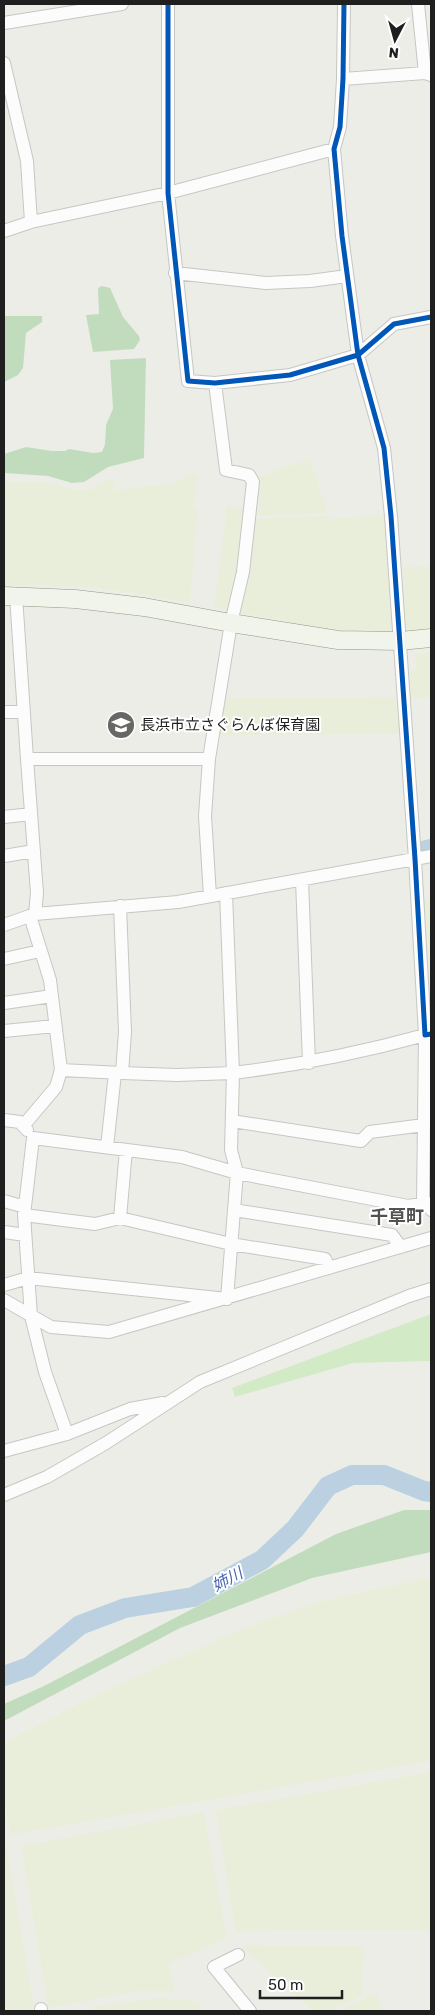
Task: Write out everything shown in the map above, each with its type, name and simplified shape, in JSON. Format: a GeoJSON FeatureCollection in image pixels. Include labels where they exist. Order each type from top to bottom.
{"type":"FeatureCollection","features":[{"type":"Feature","properties":{"kind":"street"},"geometry":{"type":"LineString","coordinates":[[4,23],[122,4]]}},
{"type":"Feature","properties":{"kind":"street"},"geometry":{"type":"LineString","coordinates":[[168,4],[168,193],[175,273],[188,381],[215,384],[290,374],[358,354],[394,324],[431,317]]}},
{"type":"Feature","properties":{"kind":"street"},"geometry":{"type":"LineString","coordinates":[[4,1120],[20,1122],[33,1138],[182,1157],[237,1173],[408,1206],[427,1207],[428,1139],[424,1126],[428,1034],[391,516],[384,448],[358,354],[347,276],[334,149],[340,127],[344,4]]}},
{"type":"Feature","properties":{"kind":"street"},"geometry":{"type":"LineString","coordinates":[[343,79],[428,74],[418,4]]}},
{"type":"Feature","properties":{"kind":"street"},"geometry":{"type":"LineString","coordinates":[[4,63],[27,161],[31,222]]}},
{"type":"Feature","properties":{"kind":"street"},"geometry":{"type":"LineString","coordinates":[[4,231],[31,222],[168,193],[334,149]]}},
{"type":"Feature","properties":{"kind":"street"},"geometry":{"type":"LineString","coordinates":[[175,273],[266,282],[310,282],[347,276]]}},
{"type":"Feature","properties":{"kind":"street"},"geometry":{"type":"LineString","coordinates":[[210,896],[205,816],[209,758],[231,623],[243,572],[253,482],[249,475],[226,470],[215,384]]}},
{"type":"Feature","properties":{"kind":"street"},"geometry":{"type":"LineString","coordinates":[[23,1126],[56,1088],[61,1070],[50,980],[40,951],[32,915],[37,893],[24,712],[10,596],[75,599],[144,607],[338,640],[400,641],[431,638]]}},
{"type":"Feature","properties":{"kind":"street"},"geometry":{"type":"LineString","coordinates":[[4,712],[24,712]]}},
{"type":"Feature","properties":{"kind":"street"},"geometry":{"type":"LineString","coordinates":[[27,759],[209,758]]}},
{"type":"Feature","properties":{"kind":"street"},"geometry":{"type":"LineString","coordinates":[[4,817],[31,814]]}},
{"type":"Feature","properties":{"kind":"street"},"geometry":{"type":"LineString","coordinates":[[4,856],[34,851]]}},
{"type":"Feature","properties":{"kind":"street"},"geometry":{"type":"LineString","coordinates":[[4,925],[32,915],[178,902],[431,856]]}},
{"type":"Feature","properties":{"kind":"street"},"geometry":{"type":"LineString","coordinates":[[302,880],[309,1063]]}},
{"type":"Feature","properties":{"kind":"street"},"geometry":{"type":"LineString","coordinates":[[226,893],[233,1073],[231,1150],[237,1173],[227,1298]]}},
{"type":"Feature","properties":{"kind":"street"},"geometry":{"type":"LineString","coordinates":[[107,1147],[125,1032],[120,906]]}},
{"type":"Feature","properties":{"kind":"street"},"geometry":{"type":"LineString","coordinates":[[4,959],[40,951]]}},
{"type":"Feature","properties":{"kind":"street"},"geometry":{"type":"LineString","coordinates":[[4,1003],[52,996]]}},
{"type":"Feature","properties":{"kind":"street"},"geometry":{"type":"LineString","coordinates":[[4,1031],[56,1026]]}},
{"type":"Feature","properties":{"kind":"street"},"geometry":{"type":"LineString","coordinates":[[61,1070],[177,1075],[233,1073],[309,1063],[370,1050],[428,1034]]}},
{"type":"Feature","properties":{"kind":"street"},"geometry":{"type":"LineString","coordinates":[[232,1121],[361,1142],[370,1132],[424,1126]]}},
{"type":"Feature","properties":{"kind":"street"},"geometry":{"type":"LineString","coordinates":[[33,1138],[24,1211],[31,1316],[45,1372],[68,1434]]}},
{"type":"Feature","properties":{"kind":"street"},"geometry":{"type":"LineString","coordinates":[[120,1218],[126,1150]]}},
{"type":"Feature","properties":{"kind":"street"},"geometry":{"type":"LineString","coordinates":[[4,1201],[24,1211],[95,1224],[120,1218],[231,1244],[325,1259],[329,1268]]}},
{"type":"Feature","properties":{"kind":"street"},"geometry":{"type":"LineString","coordinates":[[234,1210],[392,1235],[401,1247]]}},
{"type":"Feature","properties":{"kind":"street"},"geometry":{"type":"LineString","coordinates":[[4,1232],[26,1235]]}},
{"type":"Feature","properties":{"kind":"street"},"geometry":{"type":"LineString","coordinates":[[4,1300],[51,1327],[108,1332],[431,1238]]}},
{"type":"Feature","properties":{"kind":"street"},"geometry":{"type":"LineString","coordinates":[[4,1285],[28,1278],[227,1298]]}},
{"type":"Feature","properties":{"kind":"street"},"geometry":{"type":"LineString","coordinates":[[4,1495],[47,1477],[200,1382],[409,1296],[431,1289]]}},
{"type":"Feature","properties":{"kind":"street"},"geometry":{"type":"LineString","coordinates":[[4,1451],[68,1434],[130,1409],[170,1401]]}},
{"type":"Feature","properties":{"kind":"street"},"geometry":{"type":"LineString","coordinates":[[238,1955],[214,1967],[250,2011]]}},
{"type":"Feature","properties":{"kind":"green space"},"geometry":{"type":"Polygon","coordinates":[[[102,286],[110,288],[123,317],[139,336],[140,340],[134,349],[93,352],[86,315],[99,314],[98,288],[102,286]]]}},
{"type":"Feature","properties":{"kind":"green space"},"geometry":{"type":"Polygon","coordinates":[[[4,316],[42,316],[42,322],[26,333],[23,368],[18,375],[4,382],[4,316]]]}},
{"type":"Feature","properties":{"kind":"green space"},"geometry":{"type":"Polygon","coordinates":[[[146,358],[144,458],[108,467],[84,482],[72,483],[48,476],[4,473],[4,454],[26,447],[52,451],[65,451],[69,449],[93,453],[102,452],[105,444],[106,425],[113,409],[110,360],[146,358]]]}},
{"type":"Feature","properties":{"kind":"green space"},"geometry":{"type":"Polygon","coordinates":[[[310,459],[328,513],[258,516],[260,476],[310,459]]]}},
{"type":"Feature","properties":{"kind":"green space"},"geometry":{"type":"Polygon","coordinates":[[[189,474],[197,474],[194,509],[198,510],[190,603],[136,593],[85,587],[4,585],[4,481],[46,482],[76,490],[95,489],[97,483],[112,479],[115,490],[175,483],[189,474]]]}},
{"type":"Feature","properties":{"kind":"green space"},"geometry":{"type":"Polygon","coordinates":[[[227,506],[249,508],[232,611],[214,608],[227,506]]]}},
{"type":"Feature","properties":{"kind":"green space"},"geometry":{"type":"Polygon","coordinates":[[[388,514],[394,626],[388,633],[288,626],[289,621],[239,613],[254,519],[329,515],[330,519],[388,514]]]}},
{"type":"Feature","properties":{"kind":"green space"},"geometry":{"type":"Polygon","coordinates":[[[431,566],[431,631],[412,632],[404,626],[402,567],[431,566]]]}},
{"type":"Feature","properties":{"kind":"green space"},"geometry":{"type":"Polygon","coordinates":[[[431,652],[431,697],[409,700],[407,671],[416,670],[415,654],[431,652]]]}},
{"type":"Feature","properties":{"kind":"green space"},"geometry":{"type":"Polygon","coordinates":[[[396,697],[399,734],[219,735],[224,698],[396,697]]]}},
{"type":"Feature","properties":{"kind":"green space"},"geometry":{"type":"Polygon","coordinates":[[[431,899],[431,992],[424,901],[431,899]]]}},
{"type":"Feature","properties":{"kind":"green space"},"geometry":{"type":"Polygon","coordinates":[[[431,1314],[431,1361],[353,1363],[235,1397],[232,1388],[431,1314]]]}},
{"type":"Feature","properties":{"kind":"green space"},"geometry":{"type":"Polygon","coordinates":[[[404,1510],[431,1510],[431,1552],[312,1578],[180,1628],[4,1721],[4,1704],[44,1686],[336,1534],[404,1510]]]}},
{"type":"Feature","properties":{"kind":"green space"},"geometry":{"type":"Polygon","coordinates":[[[431,1577],[431,1761],[10,1835],[4,1800],[4,1743],[84,1701],[234,1632],[318,1602],[431,1577]]]}},
{"type":"Feature","properties":{"kind":"green space"},"geometry":{"type":"Polygon","coordinates":[[[431,1772],[430,1930],[235,1931],[216,1810],[431,1772]]]}},
{"type":"Feature","properties":{"kind":"green space"},"geometry":{"type":"Polygon","coordinates":[[[204,1812],[227,1938],[169,1964],[175,1991],[139,1991],[48,2008],[21,1846],[204,1812]]]}},
{"type":"Feature","properties":{"kind":"green space"},"geometry":{"type":"Polygon","coordinates":[[[4,1848],[7,1848],[34,2009],[20,2011],[4,2011],[4,1848]]]}},
{"type":"Feature","properties":{"kind":"green space"},"geometry":{"type":"Polygon","coordinates":[[[244,1945],[364,1946],[362,1996],[330,2011],[312,2011],[244,1949],[244,1945]]]}},
{"type":"Feature","properties":{"kind":"green space"},"geometry":{"type":"Polygon","coordinates":[[[376,1993],[383,2011],[339,2011],[376,1993]]]}},
{"type":"Feature","properties":{"kind":"green space"},"geometry":{"type":"Polygon","coordinates":[[[159,1998],[197,2001],[204,2011],[93,2011],[92,2007],[159,1998]]]}},
{"type":"Feature","properties":{"kind":"waterway"},"geometry":{"type":"LineString","coordinates":[[419,852],[431,849]]}},
{"type":"Feature","properties":{"kind":"waterway","name":"姉川"},"geometry":{"type":"LineString","coordinates":[[4,1676],[29,1667],[80,1625],[125,1608],[193,1597],[262,1560],[295,1529],[328,1486],[352,1475],[384,1475],[431,1492]]}},
{"type":"Feature","properties":{"kind":"waterway","name":"姉川"},"geometry":{"type":"LineString","coordinates":[[4,1680],[5,1676]]}},
{"type":"Feature","properties":{"kind":"cycle path"},"geometry":{"type":"LineString","coordinates":[[168,4],[168,193],[188,381],[215,383],[290,375],[358,355],[394,324],[431,317]]}},
{"type":"Feature","properties":{"kind":"cycle path"},"geometry":{"type":"LineString","coordinates":[[344,4],[340,127],[334,149],[342,236],[358,355],[384,448],[391,516],[415,859],[425,1035],[431,1034]]}},
{"type":"Feature","properties":{"kind":"place","name":"長浜市立さぐらんぼ保育園"},"geometry":{"type":"Point","coordinates":[121,725]}},
{"type":"Feature","properties":{"kind":"district","name":"千草町"},"geometry":{"type":"Point","coordinates":[397,1217]}}]}
